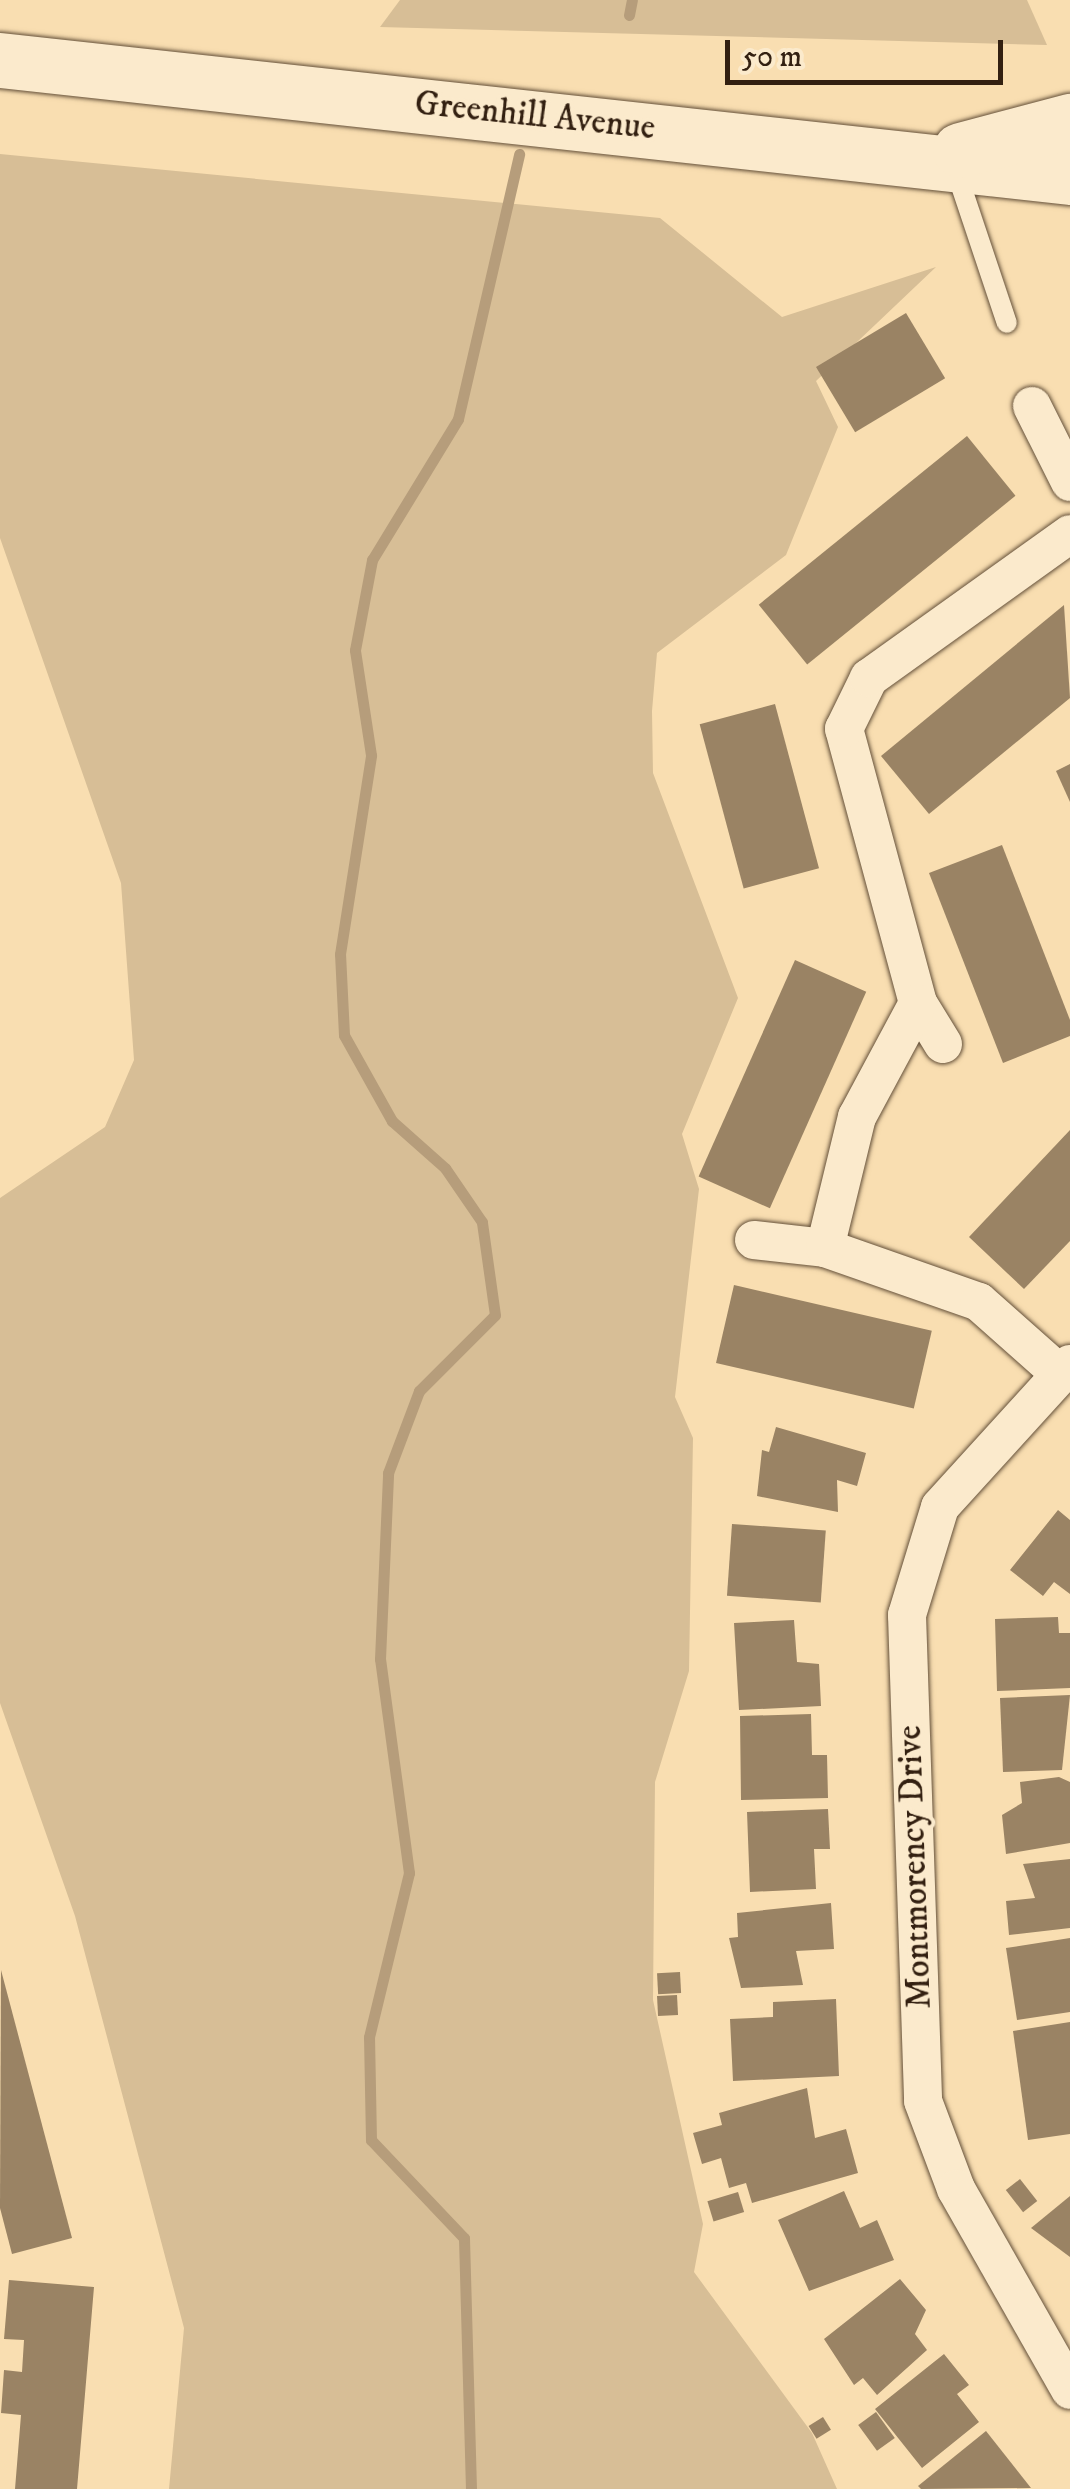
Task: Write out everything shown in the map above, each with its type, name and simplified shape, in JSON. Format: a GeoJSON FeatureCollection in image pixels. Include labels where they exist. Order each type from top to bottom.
{"type":"FeatureCollection","features":[{"type":"Feature","properties":{"kind":"street","name":"Greenhill Avenue"},"geometry":{"type":"LineString","coordinates":[[0,60],[942,157],[1070,177]]}},
{"type":"Feature","properties":{"kind":"street"},"geometry":{"type":"LineString","coordinates":[[942,157],[1070,121]]}},
{"type":"Feature","properties":{"kind":"street"},"geometry":{"type":"LineString","coordinates":[[1032,406],[1070,482]]}},
{"type":"Feature","properties":{"kind":"street"},"geometry":{"type":"LineString","coordinates":[[943,1044],[918,1003],[844,729],[869,678],[1070,534]]}},
{"type":"Feature","properties":{"kind":"street"},"geometry":{"type":"LineString","coordinates":[[825,1248],[857,1117],[918,1003]]}},
{"type":"Feature","properties":{"kind":"street"},"geometry":{"type":"LineString","coordinates":[[754,1240],[825,1248],[979,1302],[1065,1369]]}},
{"type":"Feature","properties":{"kind":"street","name":"Montmorency Drive"},"geometry":{"type":"LineString","coordinates":[[1065,1369],[940,1507],[908,1615],[923,2101],[956,2189],[1070,2390]]}},
{"type":"Feature","properties":{"kind":"lane"},"geometry":{"type":"LineString","coordinates":[[942,157],[1007,323]]}},
{"type":"Feature","properties":{"kind":"shaded area"},"geometry":{"type":"Polygon","coordinates":[[[400,0],[1027,0],[1047,45],[380,27],[400,0]]]}},
{"type":"Feature","properties":{"kind":"shaded area"},"geometry":{"type":"Polygon","coordinates":[[[0,154],[660,218],[782,317],[936,267],[816,381],[838,427],[786,555],[657,653],[652,711],[653,773],[738,998],[682,1134],[699,1189],[675,1397],[693,1438],[689,1671],[655,1782],[653,2000],[703,2224],[694,2272],[812,2433],[837,2489],[169,2489],[184,2328],[75,1916],[0,1703],[0,1198],[105,1127],[134,1060],[121,883],[0,538],[0,154]]]}},
{"type":"Feature","properties":{"kind":"building"},"geometry":{"type":"Polygon","coordinates":[[[906,313],[945,378],[855,432],[816,367],[906,313]]]}},
{"type":"Feature","properties":{"kind":"building"},"geometry":{"type":"Polygon","coordinates":[[[967,436],[1015,496],[807,664],[759,605],[967,436]]]}},
{"type":"Feature","properties":{"kind":"building"},"geometry":{"type":"Polygon","coordinates":[[[1064,605],[1070,698],[929,814],[881,756],[1064,605]]]}},
{"type":"Feature","properties":{"kind":"building"},"geometry":{"type":"Polygon","coordinates":[[[775,704],[819,868],[744,888],[700,724],[775,704]]]}},
{"type":"Feature","properties":{"kind":"building"},"geometry":{"type":"Polygon","coordinates":[[[1070,764],[1070,802],[1056,771],[1070,764]]]}},
{"type":"Feature","properties":{"kind":"building"},"geometry":{"type":"Polygon","coordinates":[[[1002,845],[1070,1020],[1070,1036],[1003,1063],[929,873],[1002,845]]]}},
{"type":"Feature","properties":{"kind":"building"},"geometry":{"type":"Polygon","coordinates":[[[795,960],[866,992],[770,1208],[699,1177],[795,960]]]}},
{"type":"Feature","properties":{"kind":"building"},"geometry":{"type":"Polygon","coordinates":[[[1070,1130],[1070,1241],[1024,1289],[969,1237],[1070,1130]]]}},
{"type":"Feature","properties":{"kind":"building"},"geometry":{"type":"Polygon","coordinates":[[[734,1285],[932,1331],[914,1409],[716,1363],[734,1285]]]}},
{"type":"Feature","properties":{"kind":"building"},"geometry":{"type":"Polygon","coordinates":[[[776,1427],[866,1453],[857,1486],[837,1480],[838,1512],[757,1496],[762,1450],[769,1452],[776,1427]]]}},
{"type":"Feature","properties":{"kind":"building"},"geometry":{"type":"Polygon","coordinates":[[[1058,1510],[1070,1520],[1070,1594],[1054,1582],[1043,1596],[1010,1570],[1058,1510]]]}},
{"type":"Feature","properties":{"kind":"building"},"geometry":{"type":"Polygon","coordinates":[[[732,1524],[826,1531],[821,1602],[727,1596],[732,1524]]]}},
{"type":"Feature","properties":{"kind":"building"},"geometry":{"type":"Polygon","coordinates":[[[1058,1617],[1059,1633],[1070,1633],[1070,1688],[997,1691],[995,1619],[1058,1617]]]}},
{"type":"Feature","properties":{"kind":"building"},"geometry":{"type":"Polygon","coordinates":[[[794,1620],[797,1662],[819,1664],[821,1706],[739,1710],[734,1623],[794,1620]]]}},
{"type":"Feature","properties":{"kind":"building"},"geometry":{"type":"Polygon","coordinates":[[[1070,1695],[1062,1770],[1003,1772],[1000,1698],[1070,1695]]]}},
{"type":"Feature","properties":{"kind":"building"},"geometry":{"type":"Polygon","coordinates":[[[811,1714],[812,1755],[827,1755],[828,1798],[741,1800],[740,1716],[811,1714]]]}},
{"type":"Feature","properties":{"kind":"building"},"geometry":{"type":"Polygon","coordinates":[[[1059,1777],[1070,1782],[1070,1843],[1006,1854],[1002,1815],[1022,1803],[1020,1782],[1059,1777]]]}},
{"type":"Feature","properties":{"kind":"building"},"geometry":{"type":"Polygon","coordinates":[[[828,1809],[830,1849],[814,1849],[816,1889],[750,1892],[747,1812],[828,1809]]]}},
{"type":"Feature","properties":{"kind":"building"},"geometry":{"type":"Polygon","coordinates":[[[1070,1859],[1070,1928],[1009,1935],[1006,1901],[1035,1898],[1023,1864],[1070,1859]]]}},
{"type":"Feature","properties":{"kind":"building"},"geometry":{"type":"Polygon","coordinates":[[[831,1903],[834,1949],[796,1951],[803,1985],[741,1988],[729,1938],[738,1937],[737,1913],[831,1903]]]}},
{"type":"Feature","properties":{"kind":"building"},"geometry":{"type":"Polygon","coordinates":[[[1070,1938],[1070,2012],[1017,2020],[1006,1948],[1070,1938]]]}},
{"type":"Feature","properties":{"kind":"building"},"geometry":{"type":"Polygon","coordinates":[[[1,1970],[72,2238],[12,2254],[0,2208],[1,1970]]]}},
{"type":"Feature","properties":{"kind":"building"},"geometry":{"type":"Polygon","coordinates":[[[680,1972],[681,1993],[658,1994],[657,1973],[680,1972]]]}},
{"type":"Feature","properties":{"kind":"building"},"geometry":{"type":"Polygon","coordinates":[[[677,1995],[678,2015],[658,2016],[657,1996],[677,1995]]]}},
{"type":"Feature","properties":{"kind":"building"},"geometry":{"type":"Polygon","coordinates":[[[836,1999],[839,2076],[733,2081],[730,2019],[773,2017],[773,2002],[836,1999]]]}},
{"type":"Feature","properties":{"kind":"building"},"geometry":{"type":"Polygon","coordinates":[[[1070,2022],[1070,2134],[1028,2140],[1013,2031],[1070,2022]]]}},
{"type":"Feature","properties":{"kind":"building"},"geometry":{"type":"Polygon","coordinates":[[[807,2088],[815,2138],[846,2129],[858,2173],[752,2203],[746,2183],[729,2188],[721,2158],[702,2164],[693,2133],[722,2125],[719,2113],[807,2088]]]}},
{"type":"Feature","properties":{"kind":"building"},"geometry":{"type":"Polygon","coordinates":[[[1020,2179],[1037,2201],[1023,2212],[1006,2190],[1020,2179]]]}},
{"type":"Feature","properties":{"kind":"building"},"geometry":{"type":"Polygon","coordinates":[[[844,2191],[860,2228],[877,2220],[894,2260],[809,2291],[778,2220],[844,2191]]]}},
{"type":"Feature","properties":{"kind":"building"},"geometry":{"type":"Polygon","coordinates":[[[738,2192],[744,2212],[714,2221],[707,2201],[738,2192]]]}},
{"type":"Feature","properties":{"kind":"building"},"geometry":{"type":"Polygon","coordinates":[[[1070,2196],[1070,2257],[1031,2228],[1070,2196]]]}},
{"type":"Feature","properties":{"kind":"building"},"geometry":{"type":"Polygon","coordinates":[[[900,2279],[926,2310],[915,2334],[927,2350],[877,2395],[863,2378],[854,2385],[824,2339],[900,2279]]]}},
{"type":"Feature","properties":{"kind":"building"},"geometry":{"type":"Polygon","coordinates":[[[9,2280],[94,2287],[77,2489],[15,2489],[21,2415],[1,2413],[4,2370],[22,2372],[24,2340],[4,2339],[9,2280]]]}},
{"type":"Feature","properties":{"kind":"building"},"geometry":{"type":"Polygon","coordinates":[[[944,2354],[969,2385],[957,2394],[979,2422],[922,2468],[875,2409],[944,2354]]]}},
{"type":"Feature","properties":{"kind":"building"},"geometry":{"type":"Polygon","coordinates":[[[876,2412],[895,2438],[877,2451],[858,2425],[876,2412]]]}},
{"type":"Feature","properties":{"kind":"building"},"geometry":{"type":"Polygon","coordinates":[[[823,2417],[831,2430],[817,2439],[809,2426],[823,2417]]]}},
{"type":"Feature","properties":{"kind":"building"},"geometry":{"type":"Polygon","coordinates":[[[986,2431],[1031,2488],[918,2486],[986,2431]]]}},
{"type":"Feature","properties":{"kind":"waterway"},"geometry":{"type":"LineString","coordinates":[[629,15],[632,0]]}},
{"type":"Feature","properties":{"kind":"waterway"},"geometry":{"type":"LineString","coordinates":[[471,2489],[464,2238],[371,2140],[369,2037],[409,1873],[380,1659],[388,1473],[419,1391],[495,1315],[482,1222],[445,1168],[392,1121],[344,1035],[340,954],[371,755],[355,650],[372,560],[458,419],[519,154]]}}]}
